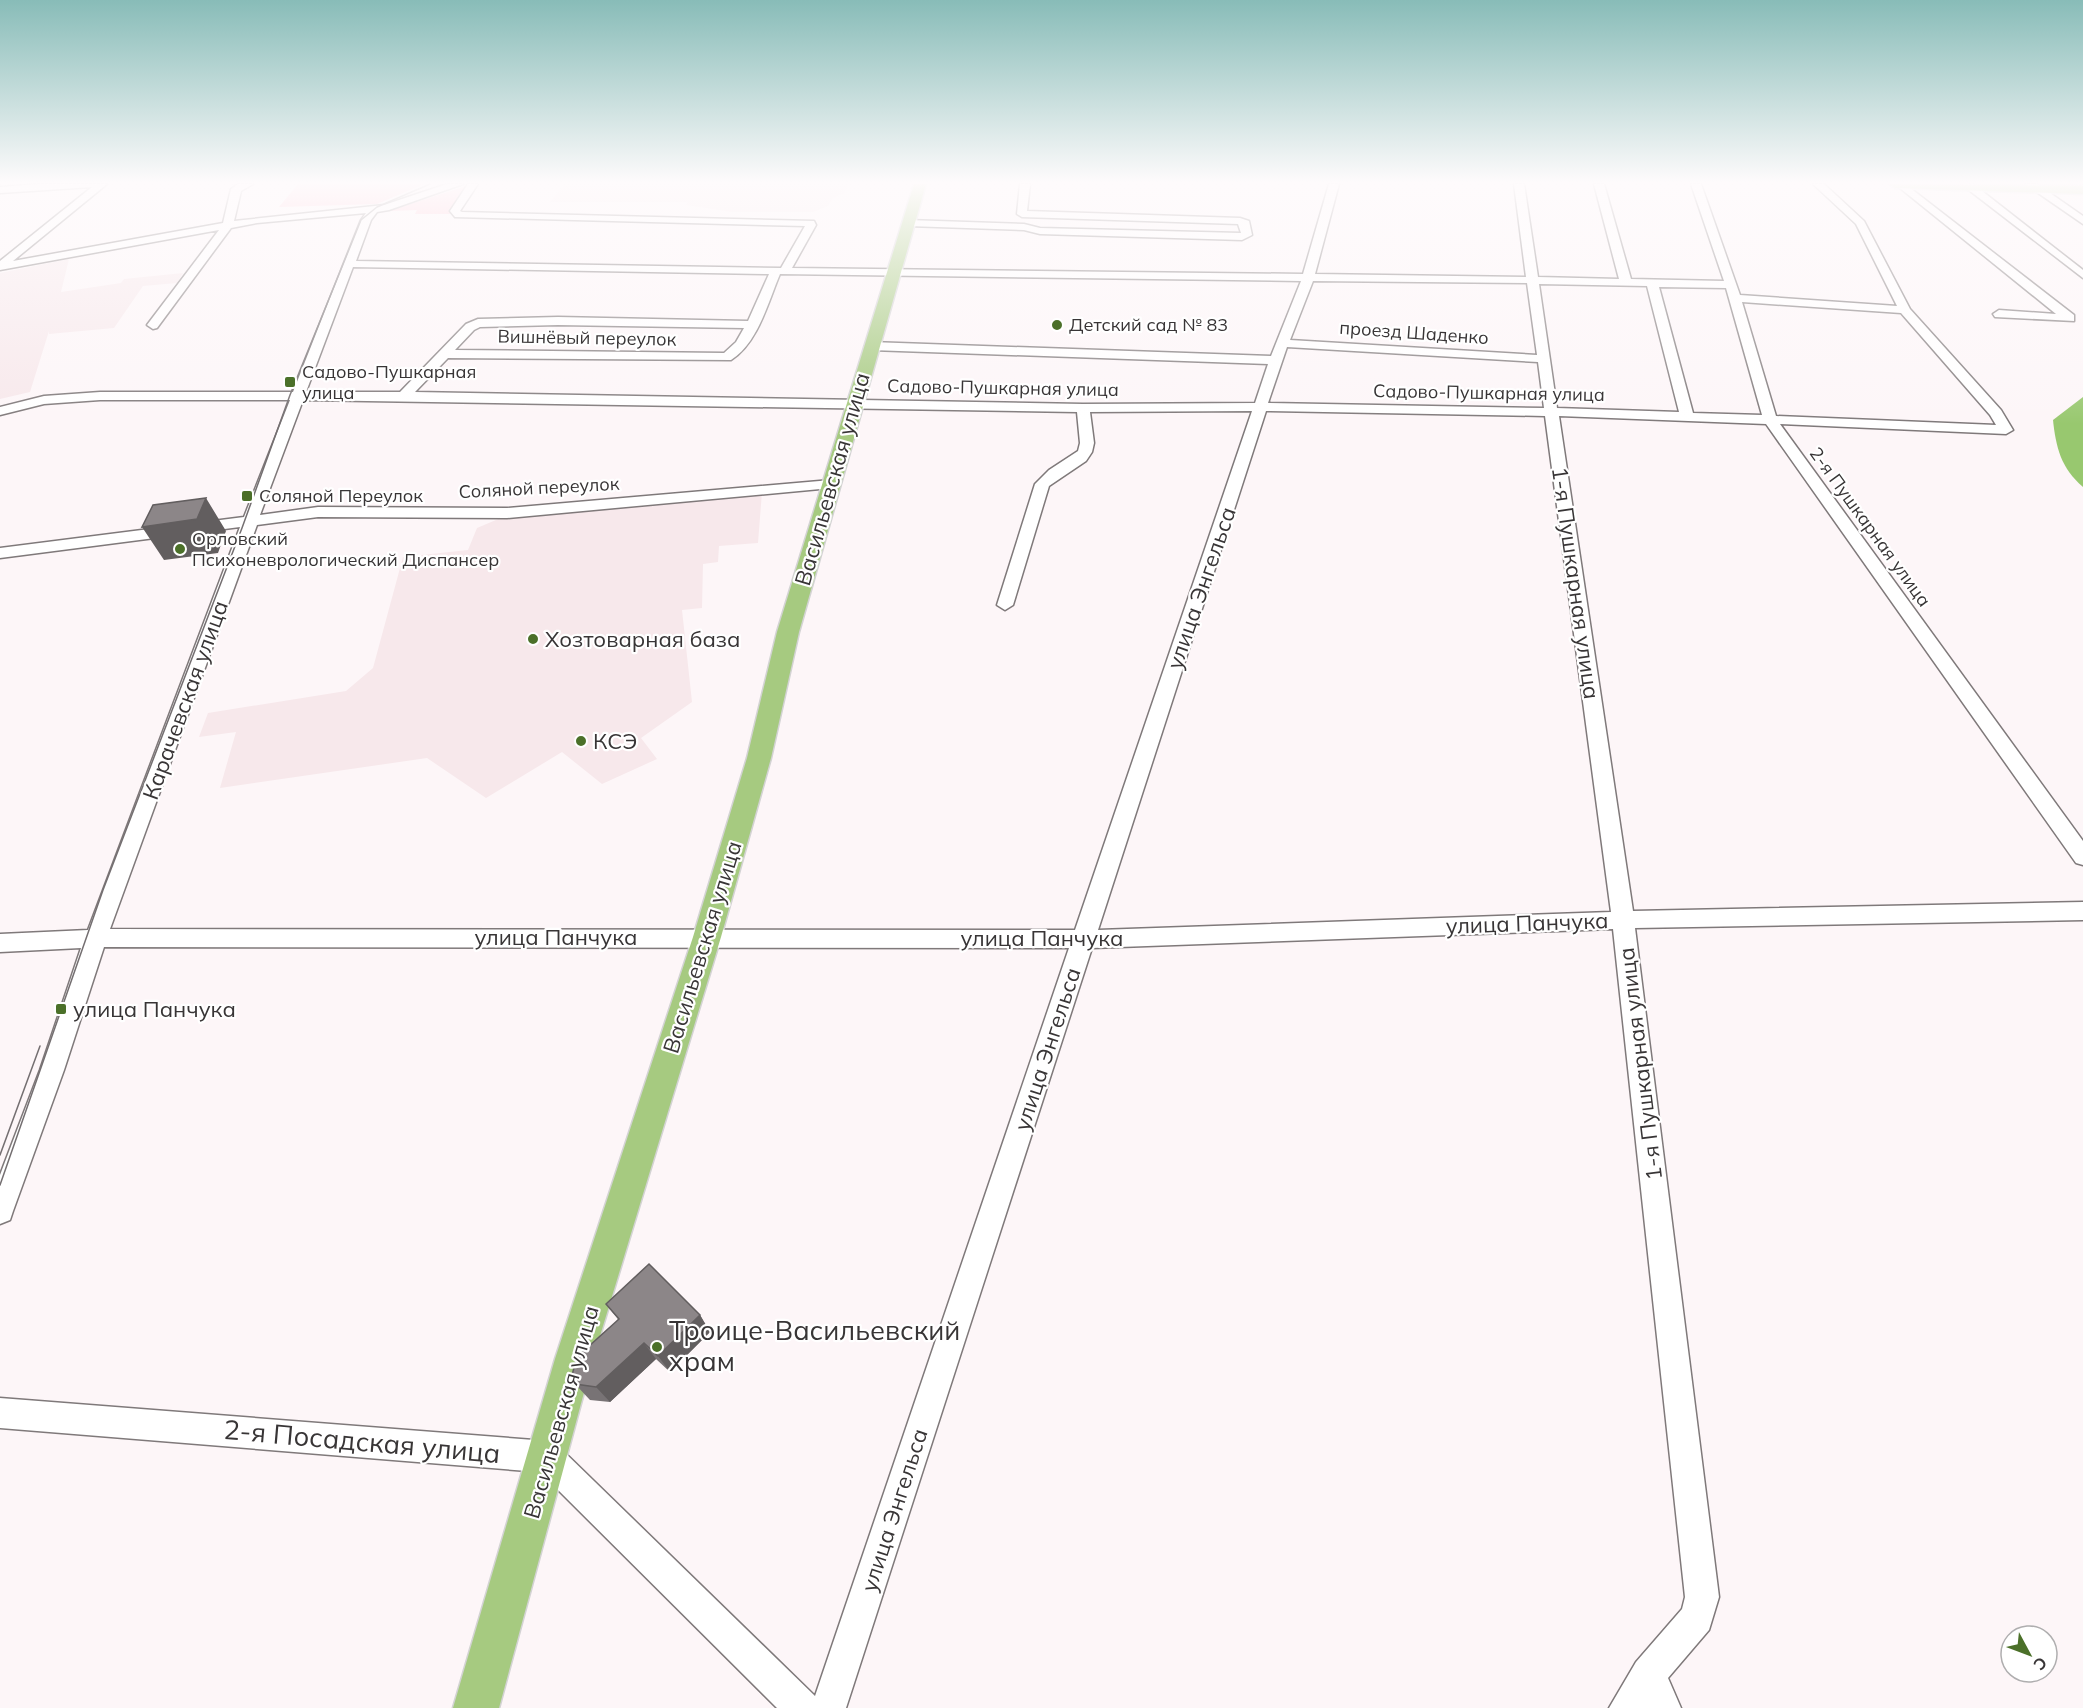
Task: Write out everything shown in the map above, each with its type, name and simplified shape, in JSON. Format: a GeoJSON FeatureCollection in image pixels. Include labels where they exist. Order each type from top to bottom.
{"type":"FeatureCollection","features":[{"type":"Feature","properties":{"kind":"main road","name":"Васильевская улица"},"geometry":{"type":"LineString","coordinates":[[476,1708],[574,1359],[707,937],[759,758],[788,632],[896,264]]}},
{"type":"Feature","properties":{"kind":"street"},"geometry":{"type":"LineString","coordinates":[[0,267],[17,264]]}},
{"type":"Feature","properties":{"kind":"street"},"geometry":{"type":"LineString","coordinates":[[153,325],[199,264]]}},
{"type":"Feature","properties":{"kind":"street"},"geometry":{"type":"LineString","coordinates":[[350,264],[1626,282],[1905,310]]}},
{"type":"Feature","properties":{"kind":"street","name":"Карачевская улица"},"geometry":{"type":"LineString","coordinates":[[0,1211],[52,1070],[96,937],[251,519],[350,264]]}},
{"type":"Feature","properties":{"kind":"street"},"geometry":{"type":"LineString","coordinates":[[404,396],[470,327],[484,322],[751,325],[786,264]]}},
{"type":"Feature","properties":{"kind":"street","name":"улица Энгельса"},"geometry":{"type":"LineString","coordinates":[[828,1708],[1279,351],[1312,264]]}},
{"type":"Feature","properties":{"kind":"street","name":"1-я Пушкарная улица"},"geometry":{"type":"LineString","coordinates":[[1529,264],[1623,920],[1702,1597],[1697,1618],[1648,1674],[1627,1708]]}},
{"type":"Feature","properties":{"kind":"street"},"geometry":{"type":"LineString","coordinates":[[1621,264],[1626,282]]}},
{"type":"Feature","properties":{"kind":"street","name":"2-я Пушкарная улица"},"geometry":{"type":"LineString","coordinates":[[1723,264],[1770,420],[2083,857]]}},
{"type":"Feature","properties":{"kind":"street"},"geometry":{"type":"LineString","coordinates":[[1881,264],[1905,310]]}},
{"type":"Feature","properties":{"kind":"street"},"geometry":{"type":"LineString","coordinates":[[2000,264],[2069,318]]}},
{"type":"Feature","properties":{"kind":"street"},"geometry":{"type":"LineString","coordinates":[[2068,264],[2083,275]]}},
{"type":"Feature","properties":{"kind":"street"},"geometry":{"type":"LineString","coordinates":[[1652,283],[1687,416]]}},
{"type":"Feature","properties":{"kind":"street","name":"Садово-Пушкарная улица"},"geometry":{"type":"LineString","coordinates":[[0,411],[44,400],[100,396],[300,395],[1083,408],[1262,407],[1552,412],[2006,430],[1996,413],[1905,310]]}},
{"type":"Feature","properties":{"kind":"street"},"geometry":{"type":"LineString","coordinates":[[1999,314],[2083,320]]}},
{"type":"Feature","properties":{"kind":"street","name":"Вишнёвый переулок"},"geometry":{"type":"LineString","coordinates":[[446,354],[727,357],[737,353],[751,325]]}},
{"type":"Feature","properties":{"kind":"street","name":"проезд Шаденко"},"geometry":{"type":"LineString","coordinates":[[871,346],[1279,351],[1544,359]]}},
{"type":"Feature","properties":{"kind":"street"},"geometry":{"type":"LineString","coordinates":[[1005,605],[1042,484],[1049,477],[1082,459],[1085,454],[1088,433],[1083,408]]}},
{"type":"Feature","properties":{"kind":"street","name":"Соляной переулок"},"geometry":{"type":"LineString","coordinates":[[0,553],[318,512],[507,513],[831,484]]}},
{"type":"Feature","properties":{"kind":"street","name":"улица Панчука"},"geometry":{"type":"LineString","coordinates":[[0,943],[96,937],[1083,939],[1623,920],[2083,911]]}},
{"type":"Feature","properties":{"kind":"street","name":"2-я Посадская улица"},"geometry":{"type":"LineString","coordinates":[[0,1413],[547,1457]]}},
{"type":"Feature","properties":{"kind":"street"},"geometry":{"type":"LineString","coordinates":[[547,1457],[802,1708]]}},
{"type":"Feature","properties":{"kind":"street"},"geometry":{"type":"LineString","coordinates":[[1648,1674],[1663,1708]]}},
{"type":"Feature","properties":{"kind":"shaded area"},"geometry":{"type":"Polygon","coordinates":[[[46,264],[68,264],[61,292],[121,283],[124,279],[183,273],[177,283],[143,286],[114,328],[49,334],[49,331],[30,392],[0,399],[0,273],[46,264]]]}},
{"type":"Feature","properties":{"kind":"shaded area"},"geometry":{"type":"Polygon","coordinates":[[[2083,397],[2083,487],[2069,472],[2061,457],[2053,420],[2083,397]]]}},
{"type":"Feature","properties":{"kind":"shaded area","name":"Хозтоварная база"},"geometry":{"type":"Polygon","coordinates":[[[762,492],[758,543],[719,546],[718,562],[703,564],[702,608],[682,610],[692,702],[641,738],[657,759],[602,784],[562,752],[486,798],[427,758],[220,788],[236,732],[199,737],[208,713],[346,691],[373,668],[403,557],[468,550],[477,528],[503,517],[762,492]]]}},
{"type":"Feature","properties":{"kind":"building"},"geometry":{"type":"Polygon","coordinates":[[[206,498],[197,519],[142,527],[153,505],[206,498]]]}},
{"type":"Feature","properties":{"kind":"building"},"geometry":{"type":"Polygon","coordinates":[[[649,1264],[700,1315],[658,1356],[644,1343],[596,1387],[575,1384],[572,1375],[577,1357],[619,1319],[606,1304],[649,1264]]]}},
{"type":"Feature","properties":{"kind":"tram line"},"geometry":{"type":"LineString","coordinates":[[0,1185],[103,890],[242,528],[290,395],[343,264]]}},
{"type":"Feature","properties":{"kind":"tram line"},"geometry":{"type":"LineString","coordinates":[[0,1155],[40,1046]]}},
{"type":"Feature","properties":{"kind":"place","name":"Детский сад № 83"},"geometry":{"type":"Point","coordinates":[1057,325]}},
{"type":"Feature","properties":{"kind":"place","name":"Садово-Пушкарная улица"},"geometry":{"type":"Point","coordinates":[290,382]}},
{"type":"Feature","properties":{"kind":"place","name":"Соляной Переулок"},"geometry":{"type":"Point","coordinates":[247,496]}},
{"type":"Feature","properties":{"kind":"place","name":"Орловский Психоневрологический Диспансер"},"geometry":{"type":"Point","coordinates":[180,549]}},
{"type":"Feature","properties":{"kind":"place","name":"Хозтоварная база"},"geometry":{"type":"Point","coordinates":[533,639]}},
{"type":"Feature","properties":{"kind":"place","name":"КСЭ"},"geometry":{"type":"Point","coordinates":[581,741]}},
{"type":"Feature","properties":{"kind":"place","name":"улица Панчука"},"geometry":{"type":"Point","coordinates":[61,1009]}},
{"type":"Feature","properties":{"kind":"place","name":"Троице-Васильевский храм"},"geometry":{"type":"Point","coordinates":[657,1347]}}]}
